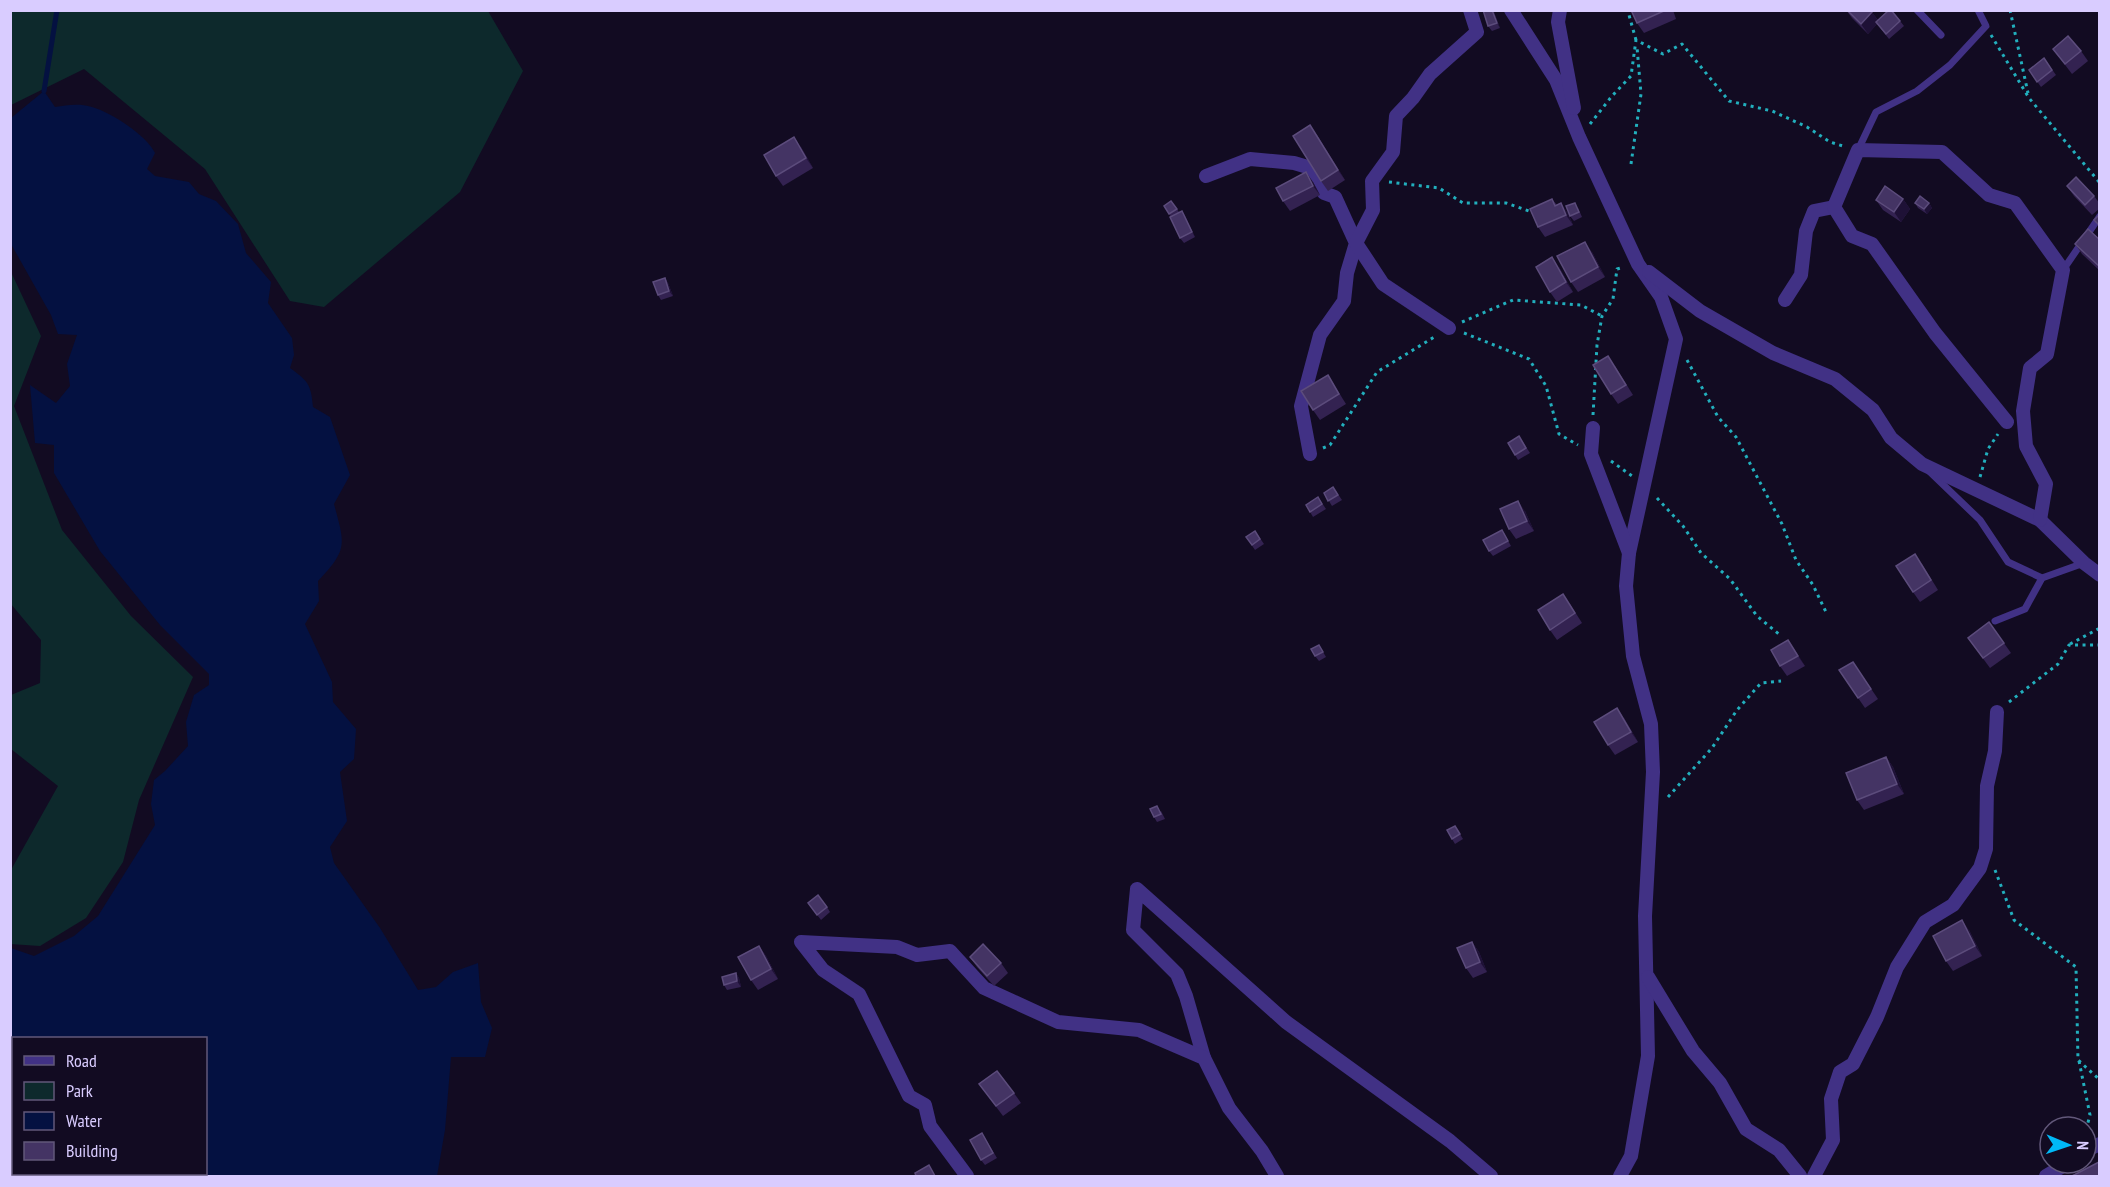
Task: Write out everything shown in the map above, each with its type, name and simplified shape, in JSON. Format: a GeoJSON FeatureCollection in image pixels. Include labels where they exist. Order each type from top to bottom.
{"type":"FeatureCollection","features":[{"type":"Feature","properties":{"kind":"street"},"geometry":{"type":"LineString","coordinates":[[1310,454],[1300,406],[1320,335],[1344,301],[1347,273],[1356,243],[1373,210],[1372,180],[1393,152],[1396,116],[1413,98],[1430,74],[1477,32],[1470,10]]}},
{"type":"Feature","properties":{"kind":"street"},"geometry":{"type":"LineString","coordinates":[[1511,10],[1556,80],[1579,137],[1638,264],[1661,297],[1676,339],[1629,553],[1626,586],[1633,656],[1651,724],[1653,772],[1645,916],[1648,1056],[1631,1156],[1620,1176]]}},
{"type":"Feature","properties":{"kind":"street"},"geometry":{"type":"LineString","coordinates":[[1560,10],[1558,22],[1579,137]]}},
{"type":"Feature","properties":{"kind":"street"},"geometry":{"type":"LineString","coordinates":[[1834,207],[1858,150],[1942,152],[1989,195],[2015,203],[2063,270],[2047,354],[2030,368],[2023,411],[2026,446],[2046,484],[2040,520]]}},
{"type":"Feature","properties":{"kind":"street"},"geometry":{"type":"LineString","coordinates":[[1206,176],[1250,159],[1294,163],[1311,168],[1324,192],[1335,197],[1356,243],[1383,284],[1449,328]]}},
{"type":"Feature","properties":{"kind":"street"},"geometry":{"type":"LineString","coordinates":[[1785,300],[1801,275],[1806,231],[1814,211],[1834,207]]}},
{"type":"Feature","properties":{"kind":"street"},"geometry":{"type":"LineString","coordinates":[[1834,207],[1852,236],[1872,244],[1935,333],[2007,422]]}},
{"type":"Feature","properties":{"kind":"street"},"geometry":{"type":"LineString","coordinates":[[1638,264],[1700,311],[1773,353],[1835,379],[1873,411],[1891,438],[1922,464],[2040,520],[2084,563],[2100,575]]}},
{"type":"Feature","properties":{"kind":"street"},"geometry":{"type":"LineString","coordinates":[[1593,428],[1591,454],[1629,553]]}},
{"type":"Feature","properties":{"kind":"street"},"geometry":{"type":"LineString","coordinates":[[1814,1176],[1833,1140],[1831,1099],[1840,1072],[1853,1064],[1877,1017],[1897,967],[1925,922],[1953,905],[1980,868],[1986,849],[1987,786],[1995,751],[1996,712]]}},
{"type":"Feature","properties":{"kind":"street"},"geometry":{"type":"LineString","coordinates":[[1277,1176],[1262,1151],[1229,1108],[1204,1058],[1186,996],[1177,974],[1133,930],[1137,889],[1286,1022],[1450,1141],[1491,1176]]}},
{"type":"Feature","properties":{"kind":"street"},"geometry":{"type":"LineString","coordinates":[[967,1176],[930,1126],[925,1105],[909,1096],[859,994],[823,970],[801,942],[897,947],[916,955],[950,951],[984,988],[1058,1022],[1139,1030],[1204,1058]]}},
{"type":"Feature","properties":{"kind":"street"},"geometry":{"type":"LineString","coordinates":[[1648,977],[1693,1051],[1720,1083],[1746,1129],[1779,1150],[1800,1176]]}},
{"type":"Feature","properties":{"kind":"lane"},"geometry":{"type":"LineString","coordinates":[[1917,10],[1941,35]]}},
{"type":"Feature","properties":{"kind":"lane"},"geometry":{"type":"LineString","coordinates":[[1858,150],[1876,112],[1917,91],[1950,65],[1986,26],[1978,10]]}},
{"type":"Feature","properties":{"kind":"lane"},"geometry":{"type":"LineString","coordinates":[[2063,270],[2100,216]]}},
{"type":"Feature","properties":{"kind":"lane"},"geometry":{"type":"LineString","coordinates":[[1922,464],[1980,520],[2008,562],[2042,578]]}},
{"type":"Feature","properties":{"kind":"lane"},"geometry":{"type":"LineString","coordinates":[[1995,621],[2025,609],[2042,578],[2084,563]]}},
{"type":"Feature","properties":{"kind":"path"},"geometry":{"type":"LineString","coordinates":[[1631,164],[1641,94],[1636,40],[1629,15],[1634,10]]}},
{"type":"Feature","properties":{"kind":"path"},"geometry":{"type":"LineString","coordinates":[[2010,10],[2029,98]]}},
{"type":"Feature","properties":{"kind":"path"},"geometry":{"type":"LineString","coordinates":[[1986,26],[2029,98],[2100,183]]}},
{"type":"Feature","properties":{"kind":"path"},"geometry":{"type":"LineString","coordinates":[[1579,137],[1631,76],[1636,40]]}},
{"type":"Feature","properties":{"kind":"path"},"geometry":{"type":"LineString","coordinates":[[1636,40],[1663,54],[1682,44],[1729,101],[1772,111],[1807,127],[1830,142],[1858,150]]}},
{"type":"Feature","properties":{"kind":"path"},"geometry":{"type":"LineString","coordinates":[[1372,180],[1438,188],[1463,203],[1506,203],[1529,211]]}},
{"type":"Feature","properties":{"kind":"path"},"geometry":{"type":"LineString","coordinates":[[1593,428],[1597,345],[1602,316],[1613,299],[1617,269],[1638,264]]}},
{"type":"Feature","properties":{"kind":"path"},"geometry":{"type":"LineString","coordinates":[[1310,454],[1330,445],[1377,372],[1449,328],[1513,300],[1581,305],[1602,316]]}},
{"type":"Feature","properties":{"kind":"path"},"geometry":{"type":"LineString","coordinates":[[1449,328],[1528,359],[1546,386],[1559,434],[1591,454],[1614,462],[1643,484],[1683,526],[1701,554],[1730,579],[1757,616],[1780,635]]}},
{"type":"Feature","properties":{"kind":"path"},"geometry":{"type":"LineString","coordinates":[[1676,339],[1718,417],[1736,437],[1782,524],[1796,560],[1813,585],[1826,612]]}},
{"type":"Feature","properties":{"kind":"path"},"geometry":{"type":"LineString","coordinates":[[1977,490],[1988,449],[2007,422]]}},
{"type":"Feature","properties":{"kind":"path"},"geometry":{"type":"LineString","coordinates":[[1996,712],[2058,664],[2069,645],[2100,628]]}},
{"type":"Feature","properties":{"kind":"path"},"geometry":{"type":"LineString","coordinates":[[2069,645],[2100,645]]}},
{"type":"Feature","properties":{"kind":"path"},"geometry":{"type":"LineString","coordinates":[[1652,817],[1672,791],[1712,748],[1737,710],[1761,683],[1781,681]]}},
{"type":"Feature","properties":{"kind":"path"},"geometry":{"type":"LineString","coordinates":[[1986,849],[2014,920],[2076,967],[2078,1060],[2090,1115]]}},
{"type":"Feature","properties":{"kind":"path"},"geometry":{"type":"LineString","coordinates":[[2078,1060],[2100,1080]]}},
{"type":"Feature","properties":{"kind":"green space"},"geometry":{"type":"Polygon","coordinates":[[[11,10],[488,11],[523,71],[460,192],[324,307],[290,301],[205,169],[84,69],[11,105],[11,10]]]}},
{"type":"Feature","properties":{"kind":"green space"},"geometry":{"type":"Polygon","coordinates":[[[11,272],[41,336],[14,406],[62,530],[131,616],[193,677],[139,800],[123,862],[86,918],[40,946],[10,944],[11,870],[58,786],[11,749],[11,695],[40,683],[41,640],[11,604],[11,272]]]}},
{"type":"Feature","properties":{"kind":"water"},"geometry":{"type":"Polygon","coordinates":[[[44,91],[55,107],[73,105],[100,110],[128,125],[151,146],[155,153],[147,169],[155,176],[189,182],[199,194],[216,201],[238,224],[246,253],[271,282],[268,303],[292,338],[294,355],[290,368],[308,384],[313,407],[330,417],[350,475],[334,504],[342,538],[339,553],[318,581],[319,601],[305,624],[332,682],[333,702],[356,729],[354,759],[340,772],[347,821],[330,847],[334,863],[380,928],[418,990],[436,987],[453,972],[478,963],[481,1002],[492,1028],[485,1057],[451,1057],[445,1130],[437,1176],[166,1176],[164,1175],[207,1175],[207,1037],[11,1037],[11,948],[34,956],[74,936],[98,916],[155,825],[151,804],[154,780],[188,746],[186,722],[194,695],[209,685],[209,674],[160,625],[100,551],[54,473],[54,445],[35,443],[30,385],[56,403],[70,386],[67,364],[77,335],[58,334],[51,315],[11,244],[11,118],[44,91]]]}},
{"type":"Feature","properties":{"kind":"building"},"geometry":{"type":"Polygon","coordinates":[[[1483,10],[1492,10],[1497,23],[1488,26],[1483,10]]]}},
{"type":"Feature","properties":{"kind":"building"},"geometry":{"type":"Polygon","coordinates":[[[1631,10],[1666,10],[1637,23],[1631,10]]]}},
{"type":"Feature","properties":{"kind":"building"},"geometry":{"type":"Polygon","coordinates":[[[1847,10],[1870,10],[1872,12],[1861,24],[1847,10]]]}},
{"type":"Feature","properties":{"kind":"building"},"geometry":{"type":"Polygon","coordinates":[[[1889,10],[1900,21],[1886,34],[1876,22],[1889,10]]]}},
{"type":"Feature","properties":{"kind":"building"},"geometry":{"type":"Polygon","coordinates":[[[2068,36],[2081,51],[2065,64],[2053,49],[2068,36]]]}},
{"type":"Feature","properties":{"kind":"building"},"geometry":{"type":"Polygon","coordinates":[[[2044,58],[2052,70],[2037,82],[2029,70],[2044,58]]]}},
{"type":"Feature","properties":{"kind":"building"},"geometry":{"type":"Polygon","coordinates":[[[1310,125],[1338,170],[1321,181],[1293,136],[1310,125]]]}},
{"type":"Feature","properties":{"kind":"building"},"geometry":{"type":"Polygon","coordinates":[[[794,137],[806,158],[776,176],[764,155],[794,137]]]}},
{"type":"Feature","properties":{"kind":"building"},"geometry":{"type":"Polygon","coordinates":[[[1306,172],[1313,186],[1283,201],[1276,188],[1306,172]]]}},
{"type":"Feature","properties":{"kind":"building"},"geometry":{"type":"Polygon","coordinates":[[[2076,177],[2094,196],[2085,205],[2067,186],[2076,177]]]}},
{"type":"Feature","properties":{"kind":"building"},"geometry":{"type":"Polygon","coordinates":[[[1885,186],[1903,199],[1894,212],[1876,200],[1885,186]]]}},
{"type":"Feature","properties":{"kind":"building"},"geometry":{"type":"Polygon","coordinates":[[[1920,196],[1929,203],[1924,209],[1915,203],[1920,196]]]}},
{"type":"Feature","properties":{"kind":"building"},"geometry":{"type":"Polygon","coordinates":[[[1552,199],[1555,206],[1561,203],[1566,215],[1538,227],[1530,209],[1552,199]]]}},
{"type":"Feature","properties":{"kind":"building"},"geometry":{"type":"Polygon","coordinates":[[[1171,201],[1177,209],[1169,214],[1164,206],[1171,201]]]}},
{"type":"Feature","properties":{"kind":"building"},"geometry":{"type":"Polygon","coordinates":[[[1575,203],[1579,212],[1570,216],[1566,206],[1575,203]]]}},
{"type":"Feature","properties":{"kind":"building"},"geometry":{"type":"Polygon","coordinates":[[[1182,211],[1192,232],[1180,238],[1170,217],[1182,211]]]}},
{"type":"Feature","properties":{"kind":"building"},"geometry":{"type":"Polygon","coordinates":[[[2100,214],[2100,226],[2094,220],[2100,214]]]}},
{"type":"Feature","properties":{"kind":"building"},"geometry":{"type":"Polygon","coordinates":[[[2088,229],[2100,240],[2100,267],[2075,244],[2088,229]]]}},
{"type":"Feature","properties":{"kind":"building"},"geometry":{"type":"Polygon","coordinates":[[[1585,242],[1598,267],[1571,282],[1557,256],[1585,242]]]}},
{"type":"Feature","properties":{"kind":"building"},"geometry":{"type":"Polygon","coordinates":[[[1552,257],[1566,282],[1550,292],[1536,267],[1552,257]]]}},
{"type":"Feature","properties":{"kind":"building"},"geometry":{"type":"Polygon","coordinates":[[[665,278],[669,291],[658,295],[653,282],[665,278]]]}},
{"type":"Feature","properties":{"kind":"building"},"geometry":{"type":"Polygon","coordinates":[[[1608,356],[1626,385],[1611,394],[1593,365],[1608,356]]]}},
{"type":"Feature","properties":{"kind":"building"},"geometry":{"type":"Polygon","coordinates":[[[1328,375],[1339,394],[1313,410],[1301,391],[1328,375]]]}},
{"type":"Feature","properties":{"kind":"building"},"geometry":{"type":"Polygon","coordinates":[[[1519,436],[1526,448],[1515,455],[1508,443],[1519,436]]]}},
{"type":"Feature","properties":{"kind":"building"},"geometry":{"type":"Polygon","coordinates":[[[1333,487],[1338,495],[1328,501],[1324,493],[1333,487]]]}},
{"type":"Feature","properties":{"kind":"building"},"geometry":{"type":"Polygon","coordinates":[[[1318,497],[1322,504],[1310,512],[1306,505],[1318,497]]]}},
{"type":"Feature","properties":{"kind":"building"},"geometry":{"type":"Polygon","coordinates":[[[1518,501],[1527,521],[1509,529],[1500,509],[1518,501]]]}},
{"type":"Feature","properties":{"kind":"building"},"geometry":{"type":"Polygon","coordinates":[[[1502,530],[1508,541],[1489,551],[1483,540],[1502,530]]]}},
{"type":"Feature","properties":{"kind":"building"},"geometry":{"type":"Polygon","coordinates":[[[1255,531],[1260,539],[1252,545],[1246,537],[1255,531]]]}},
{"type":"Feature","properties":{"kind":"building"},"geometry":{"type":"Polygon","coordinates":[[[1915,554],[1931,580],[1913,592],[1896,566],[1915,554]]]}},
{"type":"Feature","properties":{"kind":"building"},"geometry":{"type":"Polygon","coordinates":[[[1563,594],[1575,613],[1550,630],[1538,610],[1563,594]]]}},
{"type":"Feature","properties":{"kind":"building"},"geometry":{"type":"Polygon","coordinates":[[[1989,622],[2004,643],[1983,658],[1968,638],[1989,622]]]}},
{"type":"Feature","properties":{"kind":"building"},"geometry":{"type":"Polygon","coordinates":[[[1788,640],[1798,656],[1780,666],[1771,650],[1788,640]]]}},
{"type":"Feature","properties":{"kind":"building"},"geometry":{"type":"Polygon","coordinates":[[[1319,645],[1323,652],[1315,656],[1311,649],[1319,645]]]}},
{"type":"Feature","properties":{"kind":"building"},"geometry":{"type":"Polygon","coordinates":[[[1853,662],[1871,689],[1858,698],[1839,670],[1853,662]]]}},
{"type":"Feature","properties":{"kind":"building"},"geometry":{"type":"Polygon","coordinates":[[[1617,708],[1631,732],[1608,745],[1594,722],[1617,708]]]}},
{"type":"Feature","properties":{"kind":"building"},"geometry":{"type":"Polygon","coordinates":[[[1886,757],[1897,784],[1857,800],[1846,773],[1886,757]]]}},
{"type":"Feature","properties":{"kind":"building"},"geometry":{"type":"Polygon","coordinates":[[[1157,806],[1161,814],[1154,817],[1150,809],[1157,806]]]}},
{"type":"Feature","properties":{"kind":"building"},"geometry":{"type":"Polygon","coordinates":[[[1455,826],[1460,834],[1452,839],[1447,830],[1455,826]]]}},
{"type":"Feature","properties":{"kind":"building"},"geometry":{"type":"Polygon","coordinates":[[[818,895],[827,907],[817,915],[808,903],[818,895]]]}},
{"type":"Feature","properties":{"kind":"building"},"geometry":{"type":"Polygon","coordinates":[[[1962,920],[1975,946],[1946,961],[1933,936],[1962,920]]]}},
{"type":"Feature","properties":{"kind":"building"},"geometry":{"type":"Polygon","coordinates":[[[1472,942],[1480,962],[1466,968],[1457,948],[1472,942]]]}},
{"type":"Feature","properties":{"kind":"building"},"geometry":{"type":"Polygon","coordinates":[[[983,944],[1001,963],[987,976],[970,957],[983,944]]]}},
{"type":"Feature","properties":{"kind":"building"},"geometry":{"type":"Polygon","coordinates":[[[759,946],[771,969],[751,980],[738,957],[759,946]]]}},
{"type":"Feature","properties":{"kind":"building"},"geometry":{"type":"Polygon","coordinates":[[[736,973],[737,981],[724,985],[722,977],[736,973]]]}},
{"type":"Feature","properties":{"kind":"building"},"geometry":{"type":"Polygon","coordinates":[[[997,1071],[1014,1093],[996,1106],[979,1084],[997,1071]]]}},
{"type":"Feature","properties":{"kind":"building"},"geometry":{"type":"Polygon","coordinates":[[[982,1133],[993,1153],[981,1160],[970,1140],[982,1133]]]}},
{"type":"Feature","properties":{"kind":"building"},"geometry":{"type":"Polygon","coordinates":[[[2098,1163],[2100,1176],[2072,1176],[2098,1175],[2098,1163]]]}},
{"type":"Feature","properties":{"kind":"building"},"geometry":{"type":"Polygon","coordinates":[[[929,1165],[935,1176],[916,1176],[915,1173],[929,1165]]]}},
{"type":"Feature","properties":{"kind":"waterway"},"geometry":{"type":"LineString","coordinates":[[44,91],[57,10]]}}]}
